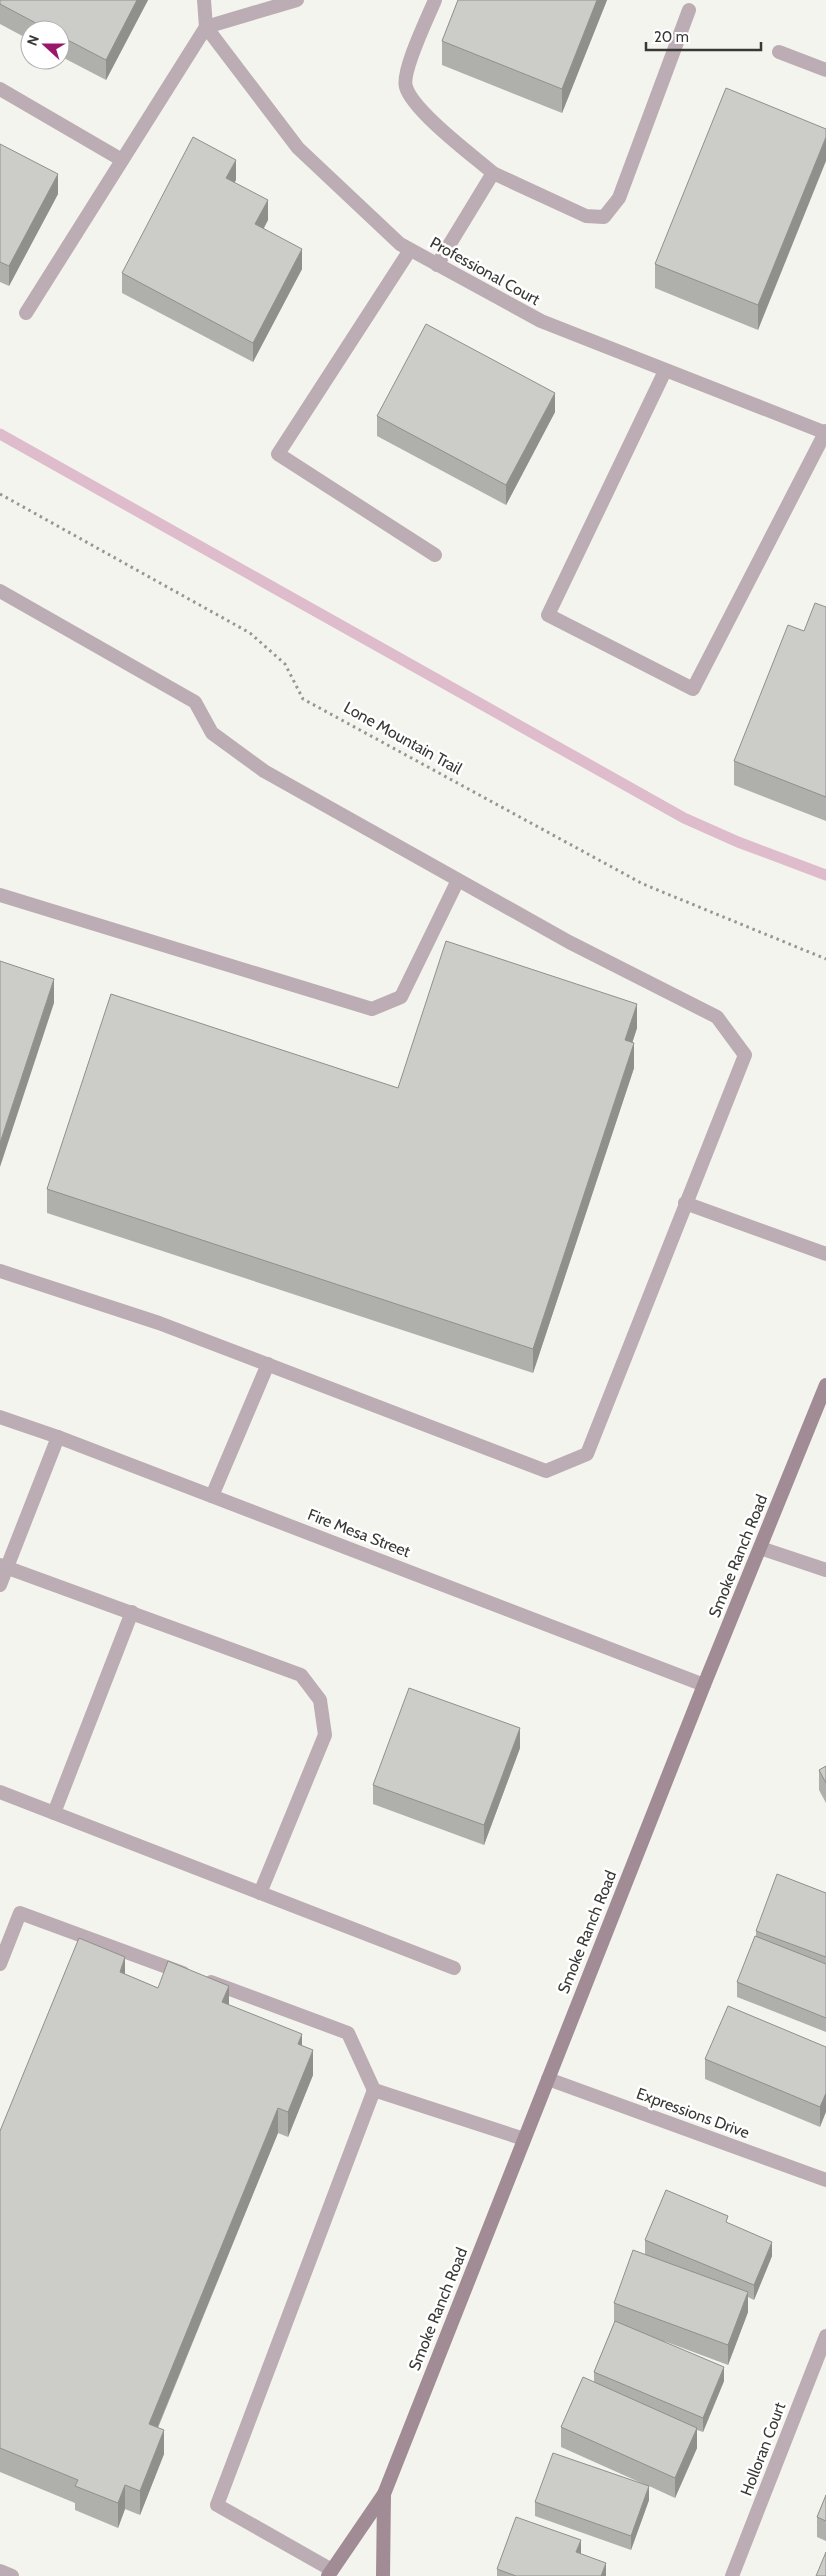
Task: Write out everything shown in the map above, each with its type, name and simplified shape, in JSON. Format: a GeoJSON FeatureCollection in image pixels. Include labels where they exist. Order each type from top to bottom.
{"type":"FeatureCollection","features":[{"type":"Feature","properties":{"kind":"main road","name":"Smoke Ranch Road"},"geometry":{"type":"LineString","coordinates":[[330,2573],[384,2494],[704,1685],[826,1385]]}},
{"type":"Feature","properties":{"kind":"main road","name":"Smoke Ranch Road"},"geometry":{"type":"LineString","coordinates":[[383,2576],[384,2494]]}},
{"type":"Feature","properties":{"kind":"street"},"geometry":{"type":"LineString","coordinates":[[26,312],[206,27],[204,0]]}},
{"type":"Feature","properties":{"kind":"street"},"geometry":{"type":"LineString","coordinates":[[206,27],[297,0]]}},
{"type":"Feature","properties":{"kind":"street"},"geometry":{"type":"LineString","coordinates":[[435,0],[408,67],[405,86],[416,105],[493,173],[586,216],[604,217],[619,198],[689,10]]}},
{"type":"Feature","properties":{"kind":"street","name":"Professional Court"},"geometry":{"type":"LineString","coordinates":[[206,27],[298,148],[400,244],[541,321],[665,371],[826,432]]}},
{"type":"Feature","properties":{"kind":"street"},"geometry":{"type":"LineString","coordinates":[[779,52],[826,70]]}},
{"type":"Feature","properties":{"kind":"street"},"geometry":{"type":"LineString","coordinates":[[0,88],[122,160]]}},
{"type":"Feature","properties":{"kind":"street"},"geometry":{"type":"LineString","coordinates":[[437,265],[493,173]]}},
{"type":"Feature","properties":{"kind":"street"},"geometry":{"type":"LineString","coordinates":[[410,250],[278,454],[435,554]]}},
{"type":"Feature","properties":{"kind":"street"},"geometry":{"type":"LineString","coordinates":[[665,371],[548,615],[694,689],[826,432]]}},
{"type":"Feature","properties":{"kind":"street"},"geometry":{"type":"LineString","coordinates":[[0,591],[194,702],[212,733],[264,771],[569,942],[717,1017],[745,1055],[587,1454],[546,1471],[159,1323],[0,1271]]}},
{"type":"Feature","properties":{"kind":"street"},"geometry":{"type":"LineString","coordinates":[[0,895],[372,1008],[401,997],[458,880]]}},
{"type":"Feature","properties":{"kind":"street"},"geometry":{"type":"LineString","coordinates":[[686,1203],[826,1254]]}},
{"type":"Feature","properties":{"kind":"street"},"geometry":{"type":"LineString","coordinates":[[212,1496],[268,1364]]}},
{"type":"Feature","properties":{"kind":"street","name":"Fire Mesa Street"},"geometry":{"type":"LineString","coordinates":[[0,1417],[58,1437],[704,1685]]}},
{"type":"Feature","properties":{"kind":"street"},"geometry":{"type":"LineString","coordinates":[[0,1585],[3,1567],[58,1437]]}},
{"type":"Feature","properties":{"kind":"street"},"geometry":{"type":"LineString","coordinates":[[760,1548],[826,1570]]}},
{"type":"Feature","properties":{"kind":"street"},"geometry":{"type":"LineString","coordinates":[[3,1567],[132,1612],[301,1675],[320,1700],[325,1735],[260,1893]]}},
{"type":"Feature","properties":{"kind":"street"},"geometry":{"type":"LineString","coordinates":[[54,1813],[132,1612]]}},
{"type":"Feature","properties":{"kind":"street"},"geometry":{"type":"LineString","coordinates":[[0,1792],[454,1968]]}},
{"type":"Feature","properties":{"kind":"street"},"geometry":{"type":"LineString","coordinates":[[0,1964],[20,1913],[348,2033],[374,2090],[217,2505],[330,2573]]}},
{"type":"Feature","properties":{"kind":"street","name":"Expressions Drive"},"geometry":{"type":"LineString","coordinates":[[548,2078],[826,2180]]}},
{"type":"Feature","properties":{"kind":"street"},"geometry":{"type":"LineString","coordinates":[[374,2090],[524,2139]]}},
{"type":"Feature","properties":{"kind":"street","name":"Holloran Court"},"geometry":{"type":"LineString","coordinates":[[732,2576],[826,2336]]}},
{"type":"Feature","properties":{"kind":"street"},"geometry":{"type":"LineString","coordinates":[[0,2571],[12,2576]]}},
{"type":"Feature","properties":{"kind":"path","name":"Lone Mountain Trail"},"geometry":{"type":"LineString","coordinates":[[0,494],[250,633],[286,664],[303,699],[643,884],[826,959]]}},
{"type":"Feature","properties":{"kind":"building"},"geometry":{"type":"Polygon","coordinates":[[[0,0],[137,0],[106,60],[70,41],[70,20],[30,20],[0,4],[0,0]]]}},
{"type":"Feature","properties":{"kind":"building"},"geometry":{"type":"Polygon","coordinates":[[[458,0],[597,0],[562,89],[442,41],[458,0]]]}},
{"type":"Feature","properties":{"kind":"building"},"geometry":{"type":"Polygon","coordinates":[[[726,88],[826,129],[826,137],[758,305],[655,264],[726,88]]]}},
{"type":"Feature","properties":{"kind":"building"},"geometry":{"type":"Polygon","coordinates":[[[193,137],[236,160],[226,178],[268,200],[255,224],[302,249],[253,343],[122,273],[193,137]]]}},
{"type":"Feature","properties":{"kind":"building"},"geometry":{"type":"Polygon","coordinates":[[[0,144],[58,174],[9,266],[0,262],[0,144]]]}},
{"type":"Feature","properties":{"kind":"building"},"geometry":{"type":"Polygon","coordinates":[[[426,324],[555,393],[506,485],[377,416],[426,324]]]}},
{"type":"Feature","properties":{"kind":"building"},"geometry":{"type":"Polygon","coordinates":[[[815,603],[826,607],[826,797],[734,761],[788,625],[804,631],[815,603]]]}},
{"type":"Feature","properties":{"kind":"building"},"geometry":{"type":"Polygon","coordinates":[[[446,941],[637,1004],[625,1040],[634,1043],[533,1349],[47,1189],[111,994],[398,1088],[446,941]]]}},
{"type":"Feature","properties":{"kind":"building"},"geometry":{"type":"Polygon","coordinates":[[[0,961],[54,979],[0,1143],[0,961]]]}},
{"type":"Feature","properties":{"kind":"building"},"geometry":{"type":"Polygon","coordinates":[[[409,1688],[520,1728],[484,1825],[373,1785],[409,1688]]]}},
{"type":"Feature","properties":{"kind":"building"},"geometry":{"type":"Polygon","coordinates":[[[826,1766],[826,1783],[819,1770],[826,1766]]]}},
{"type":"Feature","properties":{"kind":"building"},"geometry":{"type":"Polygon","coordinates":[[[777,1874],[826,1893],[826,1957],[756,1931],[777,1874]]]}},
{"type":"Feature","properties":{"kind":"building"},"geometry":{"type":"Polygon","coordinates":[[[755,1936],[826,1964],[826,2018],[737,1982],[755,1936]]]}},
{"type":"Feature","properties":{"kind":"building"},"geometry":{"type":"Polygon","coordinates":[[[79,1938],[125,1957],[120,1972],[158,1988],[168,1961],[229,1986],[222,2002],[302,2034],[298,2044],[313,2050],[288,2112],[278,2108],[149,2424],[164,2430],[140,2491],[125,2485],[118,2503],[75,2486],[78,2480],[0,2448],[0,2131],[79,1938]]]}},
{"type":"Feature","properties":{"kind":"building"},"geometry":{"type":"Polygon","coordinates":[[[728,2006],[826,2047],[826,2093],[820,2107],[705,2059],[728,2006]]]}},
{"type":"Feature","properties":{"kind":"building"},"geometry":{"type":"Polygon","coordinates":[[[666,2190],[728,2216],[726,2222],[772,2242],[754,2285],[645,2240],[666,2190]]]}},
{"type":"Feature","properties":{"kind":"building"},"geometry":{"type":"Polygon","coordinates":[[[633,2250],[748,2292],[728,2345],[614,2303],[633,2250]]]}},
{"type":"Feature","properties":{"kind":"building"},"geometry":{"type":"Polygon","coordinates":[[[615,2321],[724,2367],[703,2418],[594,2372],[615,2321]]]}},
{"type":"Feature","properties":{"kind":"building"},"geometry":{"type":"Polygon","coordinates":[[[583,2377],[697,2428],[675,2478],[561,2427],[583,2377]]]}},
{"type":"Feature","properties":{"kind":"building"},"geometry":{"type":"Polygon","coordinates":[[[553,2453],[649,2486],[631,2536],[535,2502],[553,2453]]]}},
{"type":"Feature","properties":{"kind":"building"},"geometry":{"type":"Polygon","coordinates":[[[826,2495],[826,2521],[817,2517],[826,2495]]]}},
{"type":"Feature","properties":{"kind":"building"},"geometry":{"type":"Polygon","coordinates":[[[516,2517],[581,2540],[576,2552],[606,2563],[601,2576],[516,2576],[497,2569],[516,2517]]]}},
{"type":"Feature","properties":{"kind":"building"},"geometry":{"type":"Polygon","coordinates":[[[826,2552],[826,2576],[816,2576],[826,2552]]]}},
{"type":"Feature","properties":{"kind":"waterway"},"geometry":{"type":"LineString","coordinates":[[0,434],[684,818],[738,842],[826,875]]}}]}
